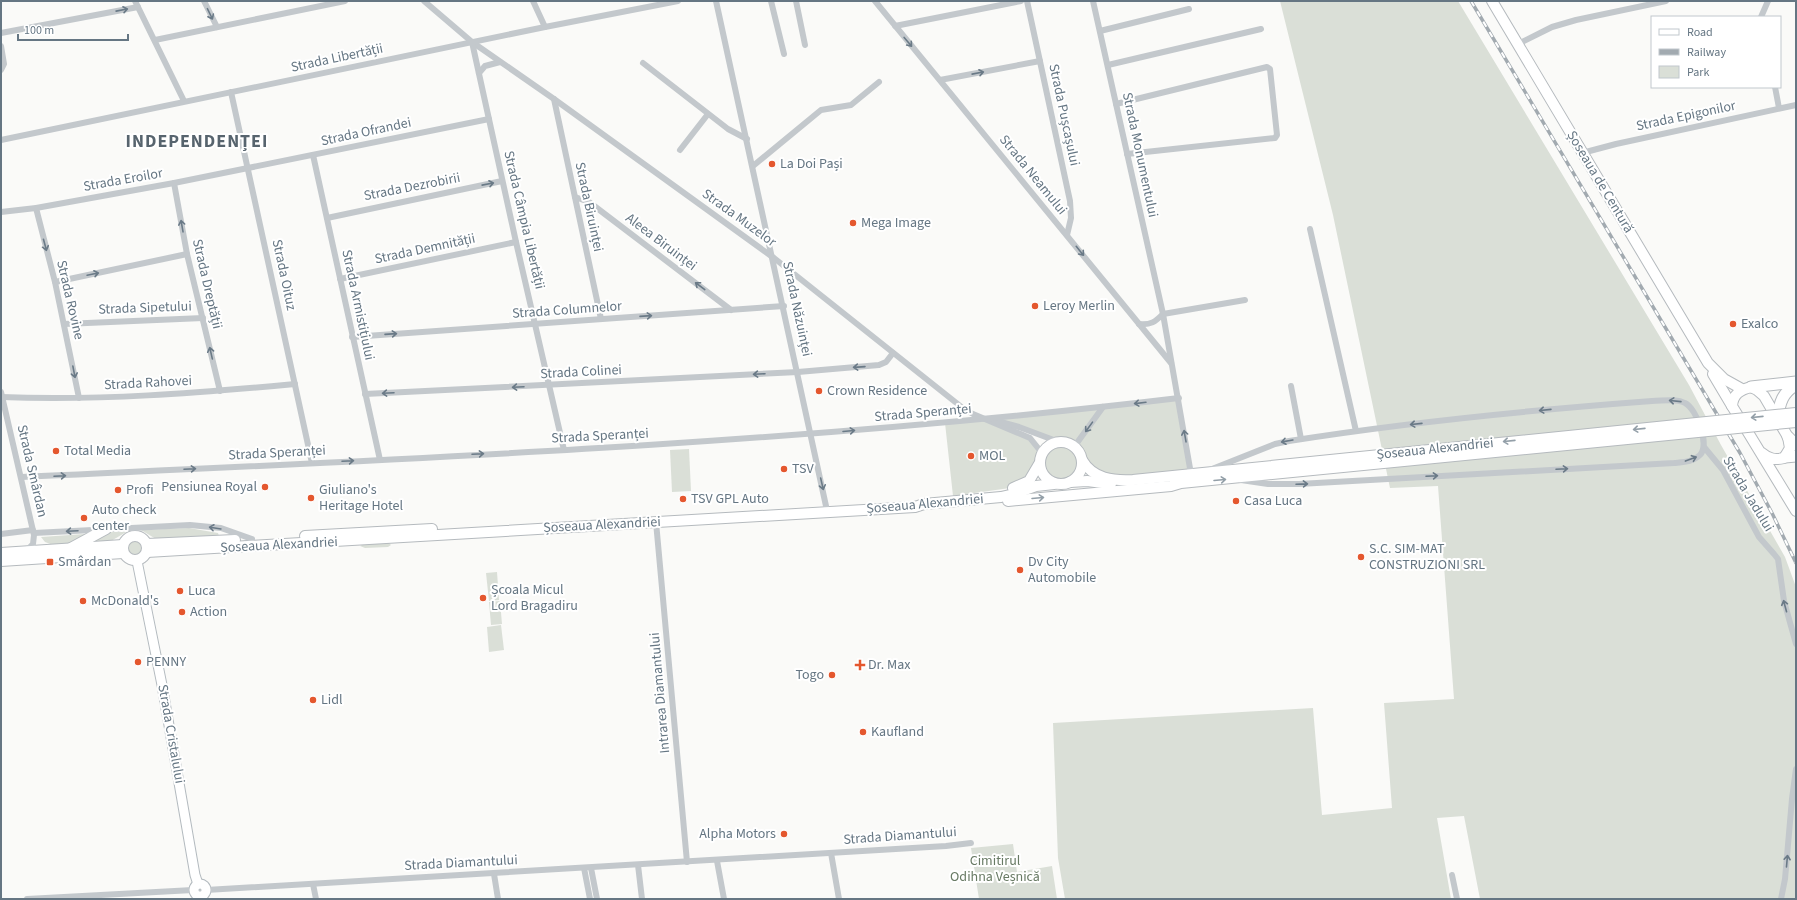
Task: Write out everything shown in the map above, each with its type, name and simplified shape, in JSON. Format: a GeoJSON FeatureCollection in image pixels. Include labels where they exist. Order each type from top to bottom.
{"type":"FeatureCollection","features":[{"type":"Feature","properties":{"kind":"highway"},"geometry":{"type":"LineString","coordinates":[[1747,388],[1796,382]]}},
{"type":"Feature","properties":{"kind":"highway"},"geometry":{"type":"LineString","coordinates":[[1778,418],[1779,405],[1784,395],[1796,385]]}},
{"type":"Feature","properties":{"kind":"main road","name":"Șoseaua de Centură"},"geometry":{"type":"LineString","coordinates":[[1492,1],[1708,363],[1711,371],[1796,511]]}},
{"type":"Feature","properties":{"kind":"main road","name":"Șoseaua de Centură"},"geometry":{"type":"LineString","coordinates":[[1708,363],[1724,379],[1747,388],[1757,390],[1764,396],[1792,441],[1790,444],[1788,457],[1779,470],[1780,484]]}},
{"type":"Feature","properties":{"kind":"main road"},"geometry":{"type":"LineString","coordinates":[[1732,406],[1734,396],[1747,388]]}},
{"type":"Feature","properties":{"kind":"main road","name":"Șoseaua Alexandriei"},"geometry":{"type":"LineString","coordinates":[[1181,483],[1678,429],[1796,413]]}},
{"type":"Feature","properties":{"kind":"main road","name":"Șoseaua Alexandriei"},"geometry":{"type":"LineString","coordinates":[[1082,460],[1091,471],[1110,479],[1128,480],[1678,429],[1796,422]]}},
{"type":"Feature","properties":{"kind":"main road"},"geometry":{"type":"LineString","coordinates":[[1070,482],[1080,473],[1082,460],[1080,455],[1074,447],[1064,442],[1059,442],[1046,448],[1042,454],[1039,464],[1044,476],[1054,484],[1087,481],[1118,485],[1170,482],[1181,483]]}},
{"type":"Feature","properties":{"kind":"main road"},"geometry":{"type":"LineString","coordinates":[[1762,453],[1766,457],[1774,459],[1788,457]]}},
{"type":"Feature","properties":{"kind":"main road","name":"Șoseaua Alexandriei"},"geometry":{"type":"LineString","coordinates":[[147,548],[252,539],[915,500],[1003,490],[1029,481],[1039,464]]}},
{"type":"Feature","properties":{"kind":"main road"},"geometry":{"type":"LineString","coordinates":[[915,507],[925,508],[1163,487],[1181,483]]}},
{"type":"Feature","properties":{"kind":"main road","name":"Șoseaua Alexandriei"},"geometry":{"type":"LineString","coordinates":[[147,548],[915,507],[924,504],[1014,494],[1036,486],[1054,484]]}},
{"type":"Feature","properties":{"kind":"main road"},"geometry":{"type":"LineString","coordinates":[[70,549],[106,529]]}},
{"type":"Feature","properties":{"kind":"main road"},"geometry":{"type":"LineString","coordinates":[[134,536],[140,537],[147,548],[143,558],[137,561],[130,560],[123,549],[128,538],[134,536]]}},
{"type":"Feature","properties":{"kind":"main road"},"geometry":{"type":"LineString","coordinates":[[1,553],[70,549],[123,549]]}},
{"type":"Feature","properties":{"kind":"main road"},"geometry":{"type":"LineString","coordinates":[[1,561],[123,549]]}},
{"type":"Feature","properties":{"kind":"street"},"geometry":{"type":"LineString","coordinates":[[204,1],[217,27]]}},
{"type":"Feature","properties":{"kind":"street"},"geometry":{"type":"LineString","coordinates":[[155,40],[325,3],[345,1]]}},
{"type":"Feature","properties":{"kind":"street","name":"Strada Muzelor"},"geometry":{"type":"LineString","coordinates":[[424,1],[472,42],[554,99],[774,258],[964,409],[986,419]]}},
{"type":"Feature","properties":{"kind":"street"},"geometry":{"type":"LineString","coordinates":[[532,1],[545,27]]}},
{"type":"Feature","properties":{"kind":"street","name":"Strada Libertății"},"geometry":{"type":"LineString","coordinates":[[1,140],[545,27],[678,1]]}},
{"type":"Feature","properties":{"kind":"street","name":"Strada Năzuinței"},"geometry":{"type":"LineString","coordinates":[[716,1],[774,258],[826,506]]}},
{"type":"Feature","properties":{"kind":"street"},"geometry":{"type":"LineString","coordinates":[[771,1],[784,54]]}},
{"type":"Feature","properties":{"kind":"street"},"geometry":{"type":"LineString","coordinates":[[796,1],[806,45]]}},
{"type":"Feature","properties":{"kind":"street","name":"Strada Neamului"},"geometry":{"type":"LineString","coordinates":[[875,1],[1173,365]]}},
{"type":"Feature","properties":{"kind":"street"},"geometry":{"type":"LineString","coordinates":[[895,26],[1021,1]]}},
{"type":"Feature","properties":{"kind":"street","name":"Strada Pușcașului"},"geometry":{"type":"LineString","coordinates":[[1027,1],[1070,201],[1071,218],[1067,235]]}},
{"type":"Feature","properties":{"kind":"street","name":"Strada Monumentului"},"geometry":{"type":"LineString","coordinates":[[1093,1],[1163,314],[1179,398],[1196,474]]}},
{"type":"Feature","properties":{"kind":"street"},"geometry":{"type":"LineString","coordinates":[[1518,44],[1552,27],[1666,1]]}},
{"type":"Feature","properties":{"kind":"street"},"geometry":{"type":"LineString","coordinates":[[1761,16],[1768,1]]}},
{"type":"Feature","properties":{"kind":"street"},"geometry":{"type":"LineString","coordinates":[[1,33],[137,4],[184,102]]}},
{"type":"Feature","properties":{"kind":"street"},"geometry":{"type":"LineString","coordinates":[[1100,31],[1189,9]]}},
{"type":"Feature","properties":{"kind":"street"},"geometry":{"type":"LineString","coordinates":[[1108,66],[1261,29]]}},
{"type":"Feature","properties":{"kind":"street","name":"Strada Câmpia Libertății"},"geometry":{"type":"LineString","coordinates":[[472,42],[502,181],[564,450]]}},
{"type":"Feature","properties":{"kind":"street"},"geometry":{"type":"LineString","coordinates":[[1,46],[4,64],[1,70]]}},
{"type":"Feature","properties":{"kind":"street"},"geometry":{"type":"LineString","coordinates":[[940,80],[1040,61]]}},
{"type":"Feature","properties":{"kind":"street"},"geometry":{"type":"LineString","coordinates":[[479,73],[485,66],[500,62]]}},
{"type":"Feature","properties":{"kind":"street"},"geometry":{"type":"LineString","coordinates":[[643,64],[728,129],[747,139]]}},
{"type":"Feature","properties":{"kind":"street"},"geometry":{"type":"LineString","coordinates":[[1116,104],[1267,67],[1270,70],[1277,135],[1275,138],[1127,154]]}},
{"type":"Feature","properties":{"kind":"street"},"geometry":{"type":"LineString","coordinates":[[753,166],[821,110],[847,107],[879,82]]}},
{"type":"Feature","properties":{"kind":"street"},"geometry":{"type":"LineString","coordinates":[[1775,88],[1779,108]]}},
{"type":"Feature","properties":{"kind":"street","name":"Strada Oituz"},"geometry":{"type":"LineString","coordinates":[[231,92],[312,463]]}},
{"type":"Feature","properties":{"kind":"street","name":"Strada Biruinței"},"geometry":{"type":"LineString","coordinates":[[554,99],[601,319]]}},
{"type":"Feature","properties":{"kind":"street","name":"Strada Epigonilor"},"geometry":{"type":"LineString","coordinates":[[1582,153],[1616,144],[1796,105]]}},
{"type":"Feature","properties":{"kind":"street"},"geometry":{"type":"LineString","coordinates":[[680,150],[708,114]]}},
{"type":"Feature","properties":{"kind":"street","name":"Strada Ofrandei"},"geometry":{"type":"LineString","coordinates":[[248,168],[489,119]]}},
{"type":"Feature","properties":{"kind":"street","name":"Strada Armistițiului"},"geometry":{"type":"LineString","coordinates":[[312,155],[380,460]]}},
{"type":"Feature","properties":{"kind":"street","name":"Strada Eroilor"},"geometry":{"type":"LineString","coordinates":[[1,212],[36,208],[248,168]]}},
{"type":"Feature","properties":{"kind":"street","name":"Strada Dezrobirii"},"geometry":{"type":"LineString","coordinates":[[327,218],[502,181]]}},
{"type":"Feature","properties":{"kind":"street","name":"Strada Dreptății"},"geometry":{"type":"LineString","coordinates":[[174,183],[187,254],[220,391]]}},
{"type":"Feature","properties":{"kind":"street","name":"Aleea Biruinței"},"geometry":{"type":"LineString","coordinates":[[575,197],[589,202],[731,310]]}},
{"type":"Feature","properties":{"kind":"street","name":"Strada Rovine"},"geometry":{"type":"LineString","coordinates":[[36,208],[55,282],[79,398]]}},
{"type":"Feature","properties":{"kind":"street"},"geometry":{"type":"LineString","coordinates":[[1310,229],[1356,431]]}},
{"type":"Feature","properties":{"kind":"street","name":"Strada Demnității"},"geometry":{"type":"LineString","coordinates":[[340,279],[516,242]]}},
{"type":"Feature","properties":{"kind":"street"},"geometry":{"type":"LineString","coordinates":[[55,282],[187,254]]}},
{"type":"Feature","properties":{"kind":"street"},"geometry":{"type":"LineString","coordinates":[[1139,324],[1149,325],[1163,314],[1244,300]]}},
{"type":"Feature","properties":{"kind":"street","name":"Strada Columnelor"},"geometry":{"type":"LineString","coordinates":[[352,337],[784,306]]}},
{"type":"Feature","properties":{"kind":"street","name":"Strada Sipetului"},"geometry":{"type":"LineString","coordinates":[[64,324],[203,318]]}},
{"type":"Feature","properties":{"kind":"street","name":"Strada Colinei"},"geometry":{"type":"LineString","coordinates":[[365,394],[798,372],[879,365],[886,362],[893,353]]}},
{"type":"Feature","properties":{"kind":"street","name":"Strada Rahovei"},"geometry":{"type":"LineString","coordinates":[[1,395],[79,398],[220,391],[295,384]]}},
{"type":"Feature","properties":{"kind":"street"},"geometry":{"type":"LineString","coordinates":[[1291,386],[1301,439]]}},
{"type":"Feature","properties":{"kind":"street","name":"Strada Smârdan"},"geometry":{"type":"LineString","coordinates":[[1,395],[22,477],[34,533],[33,544],[25,552]]}},
{"type":"Feature","properties":{"kind":"street","name":"Strada Speranței"},"geometry":{"type":"LineString","coordinates":[[22,477],[380,460],[810,435],[986,419],[1179,398]]}},
{"type":"Feature","properties":{"kind":"street"},"geometry":{"type":"LineString","coordinates":[[1196,474],[1275,444],[1301,439],[1356,431],[1556,409],[1671,400],[1684,402],[1691,408],[1704,439],[1704,447],[1702,452],[1695,459],[1674,463],[1299,484],[1254,483],[1236,478]]}},
{"type":"Feature","properties":{"kind":"street"},"geometry":{"type":"LineString","coordinates":[[1074,447],[1103,407]]}},
{"type":"Feature","properties":{"kind":"street"},"geometry":{"type":"LineString","coordinates":[[986,419],[1006,423],[1059,442]]}},
{"type":"Feature","properties":{"kind":"street"},"geometry":{"type":"LineString","coordinates":[[986,419],[1030,438],[1042,454]]}},
{"type":"Feature","properties":{"kind":"street","name":"Strada Jadului"},"geometry":{"type":"LineString","coordinates":[[1704,447],[1722,470],[1759,537],[1778,560],[1784,601],[1796,644]]}},
{"type":"Feature","properties":{"kind":"street","name":"Intrarea Diamantului"},"geometry":{"type":"LineString","coordinates":[[656,522],[687,862]]}},
{"type":"Feature","properties":{"kind":"street"},"geometry":{"type":"LineString","coordinates":[[1,534],[203,526],[232,531],[252,539]]}},
{"type":"Feature","properties":{"kind":"street","name":"Strada Cristalului"},"geometry":{"type":"LineString","coordinates":[[137,561],[162,685],[195,875],[201,893]]}},
{"type":"Feature","properties":{"kind":"street"},"geometry":{"type":"LineString","coordinates":[[1781,899],[1786,879],[1792,799],[1796,769]]}},
{"type":"Feature","properties":{"kind":"street","name":"Strada Diamantului"},"geometry":{"type":"LineString","coordinates":[[27,899],[112,897],[162,891],[201,893],[313,884],[717,861],[946,846],[971,843]]}},
{"type":"Feature","properties":{"kind":"street","name":"Strada Diamantului"},"geometry":{"type":"LineString","coordinates":[[831,853],[839,899]]}},
{"type":"Feature","properties":{"kind":"street"},"geometry":{"type":"LineString","coordinates":[[717,861],[724,899]]}},
{"type":"Feature","properties":{"kind":"street"},"geometry":{"type":"LineString","coordinates":[[638,865],[642,899]]}},
{"type":"Feature","properties":{"kind":"street"},"geometry":{"type":"LineString","coordinates":[[584,868],[590,899]]}},
{"type":"Feature","properties":{"kind":"street"},"geometry":{"type":"LineString","coordinates":[[591,868],[597,899]]}},
{"type":"Feature","properties":{"kind":"street"},"geometry":{"type":"LineString","coordinates":[[494,874],[498,899]]}},
{"type":"Feature","properties":{"kind":"street"},"geometry":{"type":"LineString","coordinates":[[1452,875],[1457,899]]}},
{"type":"Feature","properties":{"kind":"street"},"geometry":{"type":"LineString","coordinates":[[313,884],[316,899]]}},
{"type":"Feature","properties":{"kind":"street"},"geometry":{"type":"LineString","coordinates":[[162,891],[164,899]]}},
{"type":"Feature","properties":{"kind":"green space"},"geometry":{"type":"Polygon","coordinates":[[[1280,1],[1458,1],[1689,385],[1721,445],[1785,557],[1796,587],[1796,899],[1480,899],[1464,816],[1437,818],[1451,899],[1065,899],[1058,858],[1053,723],[1313,708],[1322,815],[1392,808],[1384,703],[1454,699],[1438,486],[1390,488],[1333,215],[1280,1]]]}},
{"type":"Feature","properties":{"kind":"green space"},"geometry":{"type":"Polygon","coordinates":[[[1179,398],[1191,474],[1133,480],[1082,467],[1079,474],[1069,483],[1057,484],[1046,477],[1041,471],[1010,488],[953,496],[945,423],[1179,398]],[[1006,423],[1024,434],[1042,453],[1046,448],[1058,443],[1006,423]]]}},
{"type":"Feature","properties":{"kind":"green space"},"geometry":{"type":"Polygon","coordinates":[[[689,449],[691,491],[672,492],[670,450],[689,449]]]}},
{"type":"Feature","properties":{"kind":"green space"},"geometry":{"type":"Polygon","coordinates":[[[189,528],[218,533],[219,536],[156,539],[141,530],[189,528]]]}},
{"type":"Feature","properties":{"kind":"green space"},"geometry":{"type":"Polygon","coordinates":[[[128,531],[111,541],[53,545],[45,542],[41,537],[128,531]]]}},
{"type":"Feature","properties":{"kind":"green space"},"geometry":{"type":"Polygon","coordinates":[[[135,539],[141,542],[144,548],[141,554],[135,557],[129,554],[126,548],[129,542],[135,539]]]}},
{"type":"Feature","properties":{"kind":"green space"},"geometry":{"type":"Polygon","coordinates":[[[388,542],[391,545],[388,547],[365,548],[360,546],[364,544],[388,542]]]}},
{"type":"Feature","properties":{"kind":"green space"},"geometry":{"type":"Polygon","coordinates":[[[497,572],[499,600],[489,601],[486,573],[497,572]]]}},
{"type":"Feature","properties":{"kind":"green space"},"geometry":{"type":"Polygon","coordinates":[[[500,601],[502,624],[491,625],[489,602],[500,601]]]}},
{"type":"Feature","properties":{"kind":"green space"},"geometry":{"type":"Polygon","coordinates":[[[501,625],[504,650],[489,652],[487,627],[501,625]]]}},
{"type":"Feature","properties":{"kind":"green space","name":"Cimitirul Odihna Veșnică"},"geometry":{"type":"Polygon","coordinates":[[[1013,844],[1017,872],[1052,866],[1057,899],[979,899],[971,848],[1013,844]]]}},
{"type":"Feature","properties":{"kind":"railway"},"geometry":{"type":"LineString","coordinates":[[1471,1],[1740,453],[1772,513],[1796,563]]}},
{"type":"Feature","properties":{"kind":"place","name":"La Doi Pași"},"geometry":{"type":"Point","coordinates":[772,164]}},
{"type":"Feature","properties":{"kind":"place","name":"Mega Image"},"geometry":{"type":"Point","coordinates":[853,223]}},
{"type":"Feature","properties":{"kind":"place","name":"Leroy Merlin"},"geometry":{"type":"Point","coordinates":[1035,306]}},
{"type":"Feature","properties":{"kind":"place","name":"Exalco"},"geometry":{"type":"Point","coordinates":[1733,324]}},
{"type":"Feature","properties":{"kind":"place","name":"Crown Residence"},"geometry":{"type":"Point","coordinates":[819,391]}},
{"type":"Feature","properties":{"kind":"place","name":"Total Media"},"geometry":{"type":"Point","coordinates":[56,451]}},
{"type":"Feature","properties":{"kind":"place","name":"MOL"},"geometry":{"type":"Point","coordinates":[971,456]}},
{"type":"Feature","properties":{"kind":"place","name":"TSV"},"geometry":{"type":"Point","coordinates":[784,469]}},
{"type":"Feature","properties":{"kind":"place","name":"Pensiunea Royal"},"geometry":{"type":"Point","coordinates":[265,487]}},
{"type":"Feature","properties":{"kind":"place","name":"Profi"},"geometry":{"type":"Point","coordinates":[118,490]}},
{"type":"Feature","properties":{"kind":"place","name":"Giuliano's Heritage Hotel"},"geometry":{"type":"Point","coordinates":[311,498]}},
{"type":"Feature","properties":{"kind":"place","name":"TSV GPL Auto"},"geometry":{"type":"Point","coordinates":[683,499]}},
{"type":"Feature","properties":{"kind":"place","name":"Casa Luca"},"geometry":{"type":"Point","coordinates":[1236,501]}},
{"type":"Feature","properties":{"kind":"place","name":"Auto check center"},"geometry":{"type":"Point","coordinates":[84,518]}},
{"type":"Feature","properties":{"kind":"place","name":"S.C. SIM-MAT CONSTRUZIONI SRL"},"geometry":{"type":"Point","coordinates":[1361,557]}},
{"type":"Feature","properties":{"kind":"place","name":"Smârdan"},"geometry":{"type":"Point","coordinates":[50,562]}},
{"type":"Feature","properties":{"kind":"place","name":"Dv City Automobile"},"geometry":{"type":"Point","coordinates":[1020,570]}},
{"type":"Feature","properties":{"kind":"place","name":"Luca"},"geometry":{"type":"Point","coordinates":[180,591]}},
{"type":"Feature","properties":{"kind":"place","name":"Școala Micul Lord Bragadiru"},"geometry":{"type":"Point","coordinates":[483,598]}},
{"type":"Feature","properties":{"kind":"place","name":"McDonald's"},"geometry":{"type":"Point","coordinates":[83,601]}},
{"type":"Feature","properties":{"kind":"place","name":"Action"},"geometry":{"type":"Point","coordinates":[182,612]}},
{"type":"Feature","properties":{"kind":"place","name":"PENNY"},"geometry":{"type":"Point","coordinates":[138,662]}},
{"type":"Feature","properties":{"kind":"place","name":"Dr. Max"},"geometry":{"type":"Point","coordinates":[860,665]}},
{"type":"Feature","properties":{"kind":"place","name":"Togo"},"geometry":{"type":"Point","coordinates":[832,675]}},
{"type":"Feature","properties":{"kind":"place","name":"Lidl"},"geometry":{"type":"Point","coordinates":[313,700]}},
{"type":"Feature","properties":{"kind":"place","name":"Kaufland"},"geometry":{"type":"Point","coordinates":[863,732]}},
{"type":"Feature","properties":{"kind":"place","name":"Alpha Motors"},"geometry":{"type":"Point","coordinates":[784,834]}},
{"type":"Feature","properties":{"kind":"district","name":"INDEPENDENȚEI"},"geometry":{"type":"Point","coordinates":[197,141]}}]}
